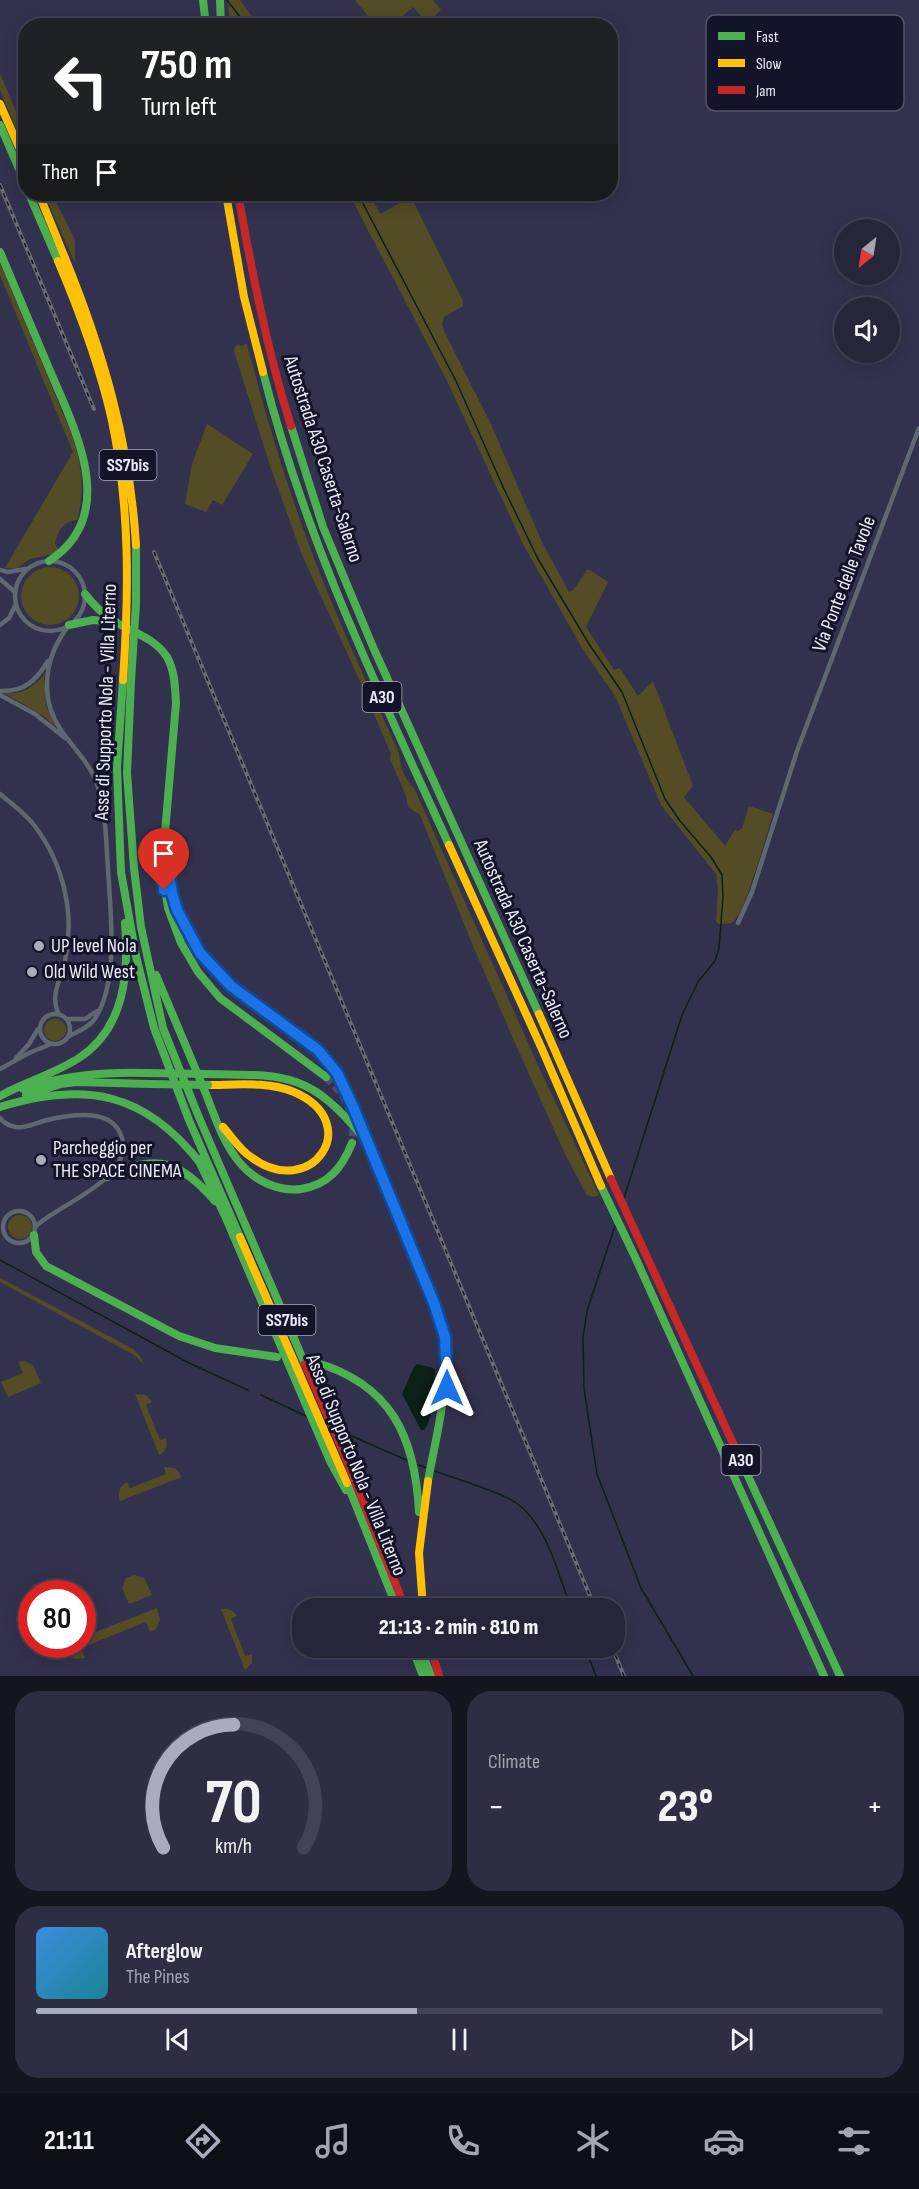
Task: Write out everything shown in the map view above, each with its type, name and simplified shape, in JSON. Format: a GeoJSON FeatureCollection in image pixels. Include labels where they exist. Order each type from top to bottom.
{"type":"FeatureCollection","features":[{"type":"Feature","properties":{"kind":"highway"},"geometry":{"type":"LineString","coordinates":[[203,0],[206,18]]}},
{"type":"Feature","properties":{"kind":"highway"},"geometry":{"type":"LineString","coordinates":[[208,0],[208,18]]}},
{"type":"Feature","properties":{"kind":"highway"},"geometry":{"type":"LineString","coordinates":[[220,0],[221,18]]}},
{"type":"Feature","properties":{"kind":"highway"},"geometry":{"type":"LineString","coordinates":[[0,104],[18,145]]}},
{"type":"Feature","properties":{"kind":"highway"},"geometry":{"type":"LineString","coordinates":[[0,125],[18,167]]}},
{"type":"Feature","properties":{"kind":"highway","name":"Asse di Supporto Nola - Villa Literno"},"geometry":{"type":"LineString","coordinates":[[32,201],[62,260]]}},
{"type":"Feature","properties":{"kind":"highway","name":"Asse di Supporto Nola - Villa Literno"},"geometry":{"type":"LineString","coordinates":[[41,201],[95,359],[112,420],[121,472],[128,575],[128,773],[134,868],[141,927],[157,1002],[173,1058],[345,1456],[401,1598]]}},
{"type":"Feature","properties":{"kind":"highway","name":"Autostrada A30 Caserta-Salerno"},"geometry":{"type":"LineString","coordinates":[[227,201],[244,297],[271,406],[313,534],[362,653],[542,1049],[598,1180],[636,1259],[824,1676]]}},
{"type":"Feature","properties":{"kind":"highway","name":"Autostrada A30 Caserta-Salerno"},"geometry":{"type":"LineString","coordinates":[[239,201],[252,272],[278,385],[323,527],[373,647],[547,1031],[601,1157],[840,1676]]}},
{"type":"Feature","properties":{"kind":"highway"},"geometry":{"type":"LineString","coordinates":[[0,252],[74,429],[86,470],[85,504],[79,526],[64,551],[49,561]]}},
{"type":"Feature","properties":{"kind":"highway"},"geometry":{"type":"LineString","coordinates":[[85,594],[90,603],[118,623],[159,646],[175,678],[176,703],[162,868],[168,908],[181,943],[198,972],[220,998],[326,1077]]}},
{"type":"Feature","properties":{"kind":"highway"},"geometry":{"type":"LineString","coordinates":[[69,625],[93,620],[118,623]]}},
{"type":"Feature","properties":{"kind":"highway","name":"Asse di Supporto Nola - Villa Literno"},"geometry":{"type":"LineString","coordinates":[[127,681],[117,768],[120,872],[136,956],[154,1028],[166,1062],[334,1450],[393,1598]]}},
{"type":"Feature","properties":{"kind":"highway"},"geometry":{"type":"LineString","coordinates":[[164,840],[172,893],[177,910],[200,953],[231,986],[304,1038],[337,1073],[349,1096],[434,1303],[445,1337],[447,1388],[420,1533]]}},
{"type":"Feature","properties":{"kind":"highway"},"geometry":{"type":"LineString","coordinates":[[0,1096],[77,1059],[100,1042],[112,1024],[121,1003],[127,964],[120,872]]}},
{"type":"Feature","properties":{"kind":"highway"},"geometry":{"type":"LineString","coordinates":[[141,927],[166,1002],[227,1146],[243,1167],[261,1181],[282,1189],[302,1190],[323,1182],[336,1173],[343,1165],[352,1143]]}},
{"type":"Feature","properties":{"kind":"highway"},"geometry":{"type":"LineString","coordinates":[[0,1096],[68,1075],[100,1072],[281,1076],[308,1084],[335,1104],[367,1144]]}},
{"type":"Feature","properties":{"kind":"highway"},"geometry":{"type":"LineString","coordinates":[[2,1107],[21,1097],[61,1084],[90,1082],[282,1088],[307,1097],[315,1104],[330,1132],[319,1160],[305,1170],[287,1172],[272,1170],[239,1148],[217,1118]]}},
{"type":"Feature","properties":{"kind":"highway"},"geometry":{"type":"LineString","coordinates":[[2,1107],[35,1098],[73,1093],[115,1098],[129,1103],[156,1118],[182,1140],[198,1159],[226,1202]]}},
{"type":"Feature","properties":{"kind":"highway"},"geometry":{"type":"LineString","coordinates":[[198,1159],[225,1216],[322,1444],[337,1475],[357,1505]]}},
{"type":"Feature","properties":{"kind":"highway"},"geometry":{"type":"LineString","coordinates":[[107,1177],[121,1169],[142,1162],[166,1163],[177,1167],[198,1182],[225,1216]]}},
{"type":"Feature","properties":{"kind":"highway"},"geometry":{"type":"LineString","coordinates":[[35,1230],[33,1243],[35,1254],[46,1266],[160,1328],[206,1345],[277,1357]]}},
{"type":"Feature","properties":{"kind":"highway"},"geometry":{"type":"LineString","coordinates":[[314,1362],[338,1369],[373,1391],[399,1423],[412,1453],[416,1477],[422,1598]]}},
{"type":"Feature","properties":{"kind":"highway"},"geometry":{"type":"LineString","coordinates":[[416,1658],[423,1676]]}},
{"type":"Feature","properties":{"kind":"highway"},"geometry":{"type":"LineString","coordinates":[[424,1658],[431,1676]]}},
{"type":"Feature","properties":{"kind":"highway"},"geometry":{"type":"LineString","coordinates":[[434,1658],[440,1676]]}},
{"type":"Feature","properties":{"kind":"street","name":"Via Ponte delle Tavole"},"geometry":{"type":"LineString","coordinates":[[738,923],[756,880],[797,751],[919,428]]}},
{"type":"Feature","properties":{"kind":"street"},"geometry":{"type":"LineString","coordinates":[[0,570],[17,572],[49,561],[64,564],[81,579],[85,594],[81,612],[58,639],[40,674],[29,685],[0,693]]}},
{"type":"Feature","properties":{"kind":"street"},"geometry":{"type":"LineString","coordinates":[[27,569],[17,583],[15,592],[16,604],[26,621],[37,628],[50,631],[69,625]]}},
{"type":"Feature","properties":{"kind":"street"},"geometry":{"type":"LineString","coordinates":[[0,579],[15,592]]}},
{"type":"Feature","properties":{"kind":"street"},"geometry":{"type":"LineString","coordinates":[[0,625],[9,618],[16,604]]}},
{"type":"Feature","properties":{"kind":"street"},"geometry":{"type":"LineString","coordinates":[[0,1069],[51,1044],[61,1044],[68,1037],[89,1025],[99,1010],[110,968],[112,936],[104,816],[95,778],[85,760],[60,729],[48,701],[47,681],[50,657]]}},
{"type":"Feature","properties":{"kind":"street"},"geometry":{"type":"LineString","coordinates":[[0,693],[35,714],[72,744]]}},
{"type":"Feature","properties":{"kind":"street"},"geometry":{"type":"LineString","coordinates":[[0,794],[34,825],[54,858],[63,882],[69,934],[63,972],[54,994],[59,1014],[67,1019],[85,1019],[99,1010]]}},
{"type":"Feature","properties":{"kind":"street"},"geometry":{"type":"LineString","coordinates":[[13,1061],[29,1044],[44,1018],[59,1014]]}},
{"type":"Feature","properties":{"kind":"street"},"geometry":{"type":"LineString","coordinates":[[67,1019],[70,1028],[68,1037]]}},
{"type":"Feature","properties":{"kind":"street"},"geometry":{"type":"LineString","coordinates":[[40,1027],[41,1036],[51,1044]]}},
{"type":"Feature","properties":{"kind":"street"},"geometry":{"type":"LineString","coordinates":[[0,1119],[8,1125],[20,1128],[45,1120],[95,1116],[110,1121],[120,1132],[123,1146],[117,1166],[107,1177],[47,1216],[35,1230],[22,1243],[13,1242],[3,1234],[4,1224],[9,1215],[18,1211],[28,1214],[35,1230]]}},
{"type":"Feature","properties":{"kind":"shaded area"},"geometry":{"type":"Polygon","coordinates":[[[228,0],[240,0],[253,18],[232,18],[229,15],[228,0]]]}},
{"type":"Feature","properties":{"kind":"shaded area"},"geometry":{"type":"Polygon","coordinates":[[[355,0],[433,0],[441,10],[432,18],[423,18],[413,7],[401,18],[369,18],[355,0]]]}},
{"type":"Feature","properties":{"kind":"shaded area"},"geometry":{"type":"Polygon","coordinates":[[[0,74],[18,116],[18,133],[0,90],[0,74]]]}},
{"type":"Feature","properties":{"kind":"shaded area"},"geometry":{"type":"Polygon","coordinates":[[[47,201],[56,201],[75,240],[75,263],[47,201]]]}},
{"type":"Feature","properties":{"kind":"shaded area"},"geometry":{"type":"Polygon","coordinates":[[[353,201],[374,201],[380,214],[404,201],[413,201],[463,301],[463,306],[444,317],[442,324],[444,331],[490,422],[542,542],[569,592],[574,589],[587,570],[608,582],[586,627],[614,670],[620,668],[638,696],[653,681],[693,786],[684,797],[725,846],[735,830],[742,828],[749,806],[773,814],[749,889],[738,916],[733,922],[719,924],[716,922],[718,889],[716,874],[661,805],[615,696],[582,648],[523,544],[446,379],[353,201]]]}},
{"type":"Feature","properties":{"kind":"shaded area"},"geometry":{"type":"Polygon","coordinates":[[[0,263],[72,435],[81,478],[81,498],[77,520],[68,522],[60,531],[55,544],[59,550],[53,554],[30,559],[17,568],[5,568],[73,452],[0,275],[0,263]]]}},
{"type":"Feature","properties":{"kind":"shaded area"},"geometry":{"type":"Polygon","coordinates":[[[239,344],[240,346],[247,344],[278,453],[305,534],[335,609],[399,753],[403,772],[414,788],[537,1063],[599,1195],[593,1197],[586,1194],[565,1154],[473,946],[420,815],[408,807],[406,796],[390,759],[391,754],[302,555],[270,466],[234,351],[239,344]]]}},
{"type":"Feature","properties":{"kind":"shaded area"},"geometry":{"type":"Polygon","coordinates":[[[207,424],[253,454],[222,505],[213,500],[206,512],[185,504],[192,464],[207,424]]]}},
{"type":"Feature","properties":{"kind":"shaded area"},"geometry":{"type":"Polygon","coordinates":[[[50,567],[61,569],[74,580],[79,596],[77,607],[66,620],[50,625],[39,623],[26,612],[21,596],[23,585],[34,572],[50,567]]]}},
{"type":"Feature","properties":{"kind":"shaded area"},"geometry":{"type":"Polygon","coordinates":[[[44,675],[46,705],[56,728],[45,717],[4,693],[27,690],[44,675]]]}},
{"type":"Feature","properties":{"kind":"shaded area"},"geometry":{"type":"Polygon","coordinates":[[[55,1019],[63,1022],[66,1030],[63,1038],[55,1041],[47,1038],[44,1030],[47,1022],[55,1019]]]}},
{"type":"Feature","properties":{"kind":"shaded area"},"geometry":{"type":"Polygon","coordinates":[[[20,1215],[25,1216],[31,1222],[31,1232],[25,1238],[20,1239],[15,1238],[9,1232],[8,1227],[9,1222],[15,1216],[20,1215]]]}},
{"type":"Feature","properties":{"kind":"shaded area"},"geometry":{"type":"Polygon","coordinates":[[[0,1278],[133,1349],[144,1364],[134,1355],[0,1282],[0,1278]]]}},
{"type":"Feature","properties":{"kind":"shaded area"},"geometry":{"type":"Polygon","coordinates":[[[25,1361],[33,1365],[41,1383],[8,1397],[1,1382],[23,1373],[18,1362],[25,1361]]]}},
{"type":"Feature","properties":{"kind":"shaded area"},"geometry":{"type":"Polygon","coordinates":[[[417,1364],[435,1370],[432,1410],[424,1430],[421,1430],[402,1394],[417,1364]]]}},
{"type":"Feature","properties":{"kind":"shaded area"},"geometry":{"type":"Polygon","coordinates":[[[135,1394],[146,1395],[152,1402],[146,1405],[160,1440],[166,1438],[167,1441],[165,1450],[159,1455],[135,1394]]]}},
{"type":"Feature","properties":{"kind":"shaded area"},"geometry":{"type":"Polygon","coordinates":[[[164,1467],[175,1468],[182,1477],[120,1501],[119,1493],[127,1482],[130,1488],[166,1474],[164,1467]]]}},
{"type":"Feature","properties":{"kind":"shaded area"},"geometry":{"type":"Polygon","coordinates":[[[134,1575],[144,1578],[152,1595],[129,1604],[122,1588],[126,1578],[134,1575]]]}},
{"type":"Feature","properties":{"kind":"shaded area"},"geometry":{"type":"Polygon","coordinates":[[[157,1608],[160,1620],[156,1629],[150,1632],[146,1622],[96,1642],[96,1632],[157,1608]]]}},
{"type":"Feature","properties":{"kind":"shaded area"},"geometry":{"type":"Polygon","coordinates":[[[221,1609],[231,1610],[236,1614],[237,1616],[231,1619],[245,1656],[252,1654],[252,1663],[245,1670],[221,1609]]]}},
{"type":"Feature","properties":{"kind":"waterway"},"geometry":{"type":"LineString","coordinates":[[227,0],[241,18]]}},
{"type":"Feature","properties":{"kind":"waterway"},"geometry":{"type":"LineString","coordinates":[[362,201],[456,381],[538,559],[589,644],[622,692],[665,799],[680,821],[711,857],[722,875],[723,897],[719,948],[715,961],[698,982],[682,1015],[624,1198]]}},
{"type":"Feature","properties":{"kind":"waterway"},"geometry":{"type":"LineString","coordinates":[[615,1226],[587,1311],[583,1337],[584,1389],[597,1474],[641,1588],[693,1676]]}},
{"type":"Feature","properties":{"kind":"waterway"},"geometry":{"type":"LineString","coordinates":[[0,1260],[189,1363],[248,1390]]}},
{"type":"Feature","properties":{"kind":"waterway"},"geometry":{"type":"LineString","coordinates":[[261,1395],[306,1416]]}},
{"type":"Feature","properties":{"kind":"waterway"},"geometry":{"type":"LineString","coordinates":[[338,1430],[411,1462]]}},
{"type":"Feature","properties":{"kind":"waterway"},"geometry":{"type":"LineString","coordinates":[[418,1465],[427,1468]]}},
{"type":"Feature","properties":{"kind":"waterway"},"geometry":{"type":"LineString","coordinates":[[435,1471],[499,1494],[521,1507],[541,1532],[555,1562],[568,1598]]}},
{"type":"Feature","properties":{"kind":"waterway"},"geometry":{"type":"LineString","coordinates":[[589,1658],[596,1676]]}},
{"type":"Feature","properties":{"kind":"tunnel"},"geometry":{"type":"LineString","coordinates":[[326,1077],[339,1091],[348,1106],[353,1123],[352,1143]]}},
{"type":"Feature","properties":{"kind":"railway"},"geometry":{"type":"LineString","coordinates":[[0,185],[94,409]]}},
{"type":"Feature","properties":{"kind":"railway"},"geometry":{"type":"LineString","coordinates":[[154,552],[591,1598]]}},
{"type":"Feature","properties":{"kind":"railway"},"geometry":{"type":"LineString","coordinates":[[617,1658],[624,1676]]}},
{"type":"Feature","properties":{"kind":"traffic: fast"},"geometry":{"type":"LineString","coordinates":[[203,0],[205,18]]}},
{"type":"Feature","properties":{"kind":"traffic: fast"},"geometry":{"type":"LineString","coordinates":[[220,0],[221,18]]}},
{"type":"Feature","properties":{"kind":"traffic: fast"},"geometry":{"type":"LineString","coordinates":[[0,125],[18,167]]}},
{"type":"Feature","properties":{"kind":"traffic: fast"},"geometry":{"type":"LineString","coordinates":[[32,201],[58,261]]}},
{"type":"Feature","properties":{"kind":"traffic: fast"},"geometry":{"type":"LineString","coordinates":[[0,252],[69,415],[85,468],[87,494],[83,519],[71,542],[49,561]]}},
{"type":"Feature","properties":{"kind":"traffic: fast"},"geometry":{"type":"LineString","coordinates":[[263,372],[280,433],[321,554],[370,671],[449,845]]}},
{"type":"Feature","properties":{"kind":"traffic: fast"},"geometry":{"type":"LineString","coordinates":[[291,426],[323,527],[373,647],[539,1014]]}},
{"type":"Feature","properties":{"kind":"traffic: fast"},"geometry":{"type":"LineString","coordinates":[[131,681],[136,604],[136,545]]}},
{"type":"Feature","properties":{"kind":"traffic: fast"},"geometry":{"type":"LineString","coordinates":[[85,594],[108,617],[156,644],[167,657],[172,668],[176,703],[162,868],[168,908],[181,943],[198,972],[220,998],[326,1077]]}},
{"type":"Feature","properties":{"kind":"traffic: fast"},"geometry":{"type":"LineString","coordinates":[[69,625],[93,620],[116,622]]}},
{"type":"Feature","properties":{"kind":"traffic: fast"},"geometry":{"type":"LineString","coordinates":[[123,680],[117,768],[121,872],[136,956],[154,1028],[189,1120],[240,1237]]}},
{"type":"Feature","properties":{"kind":"traffic: fast"},"geometry":{"type":"LineString","coordinates":[[131,681],[127,773],[134,868],[141,927],[163,1028],[305,1364]]}},
{"type":"Feature","properties":{"kind":"traffic: fast"},"geometry":{"type":"LineString","coordinates":[[0,1096],[79,1058],[94,1046],[106,1031],[121,998],[126,961],[125,923]]}},
{"type":"Feature","properties":{"kind":"traffic: fast"},"geometry":{"type":"LineString","coordinates":[[156,975],[220,1130],[234,1155],[252,1175],[267,1184],[284,1189],[311,1187],[333,1174],[344,1160],[352,1143]]}},
{"type":"Feature","properties":{"kind":"traffic: fast"},"geometry":{"type":"LineString","coordinates":[[23,1089],[53,1080],[84,1075],[146,1073]]}},
{"type":"Feature","properties":{"kind":"traffic: fast"},"geometry":{"type":"LineString","coordinates":[[146,1073],[207,1074]]}},
{"type":"Feature","properties":{"kind":"traffic: fast"},"geometry":{"type":"LineString","coordinates":[[207,1074],[257,1075],[294,1081],[327,1099],[362,1136]]}},
{"type":"Feature","properties":{"kind":"traffic: fast"},"geometry":{"type":"LineString","coordinates":[[26,1095],[61,1084],[76,1082],[150,1084]]}},
{"type":"Feature","properties":{"kind":"traffic: fast"},"geometry":{"type":"LineString","coordinates":[[150,1084],[208,1085]]}},
{"type":"Feature","properties":{"kind":"traffic: fast"},"geometry":{"type":"LineString","coordinates":[[345,1090],[440,1321],[445,1364],[443,1402],[428,1481]]}},
{"type":"Feature","properties":{"kind":"traffic: fast"},"geometry":{"type":"LineString","coordinates":[[0,1107],[60,1095],[87,1095],[112,1099],[135,1107],[158,1121],[180,1140],[201,1164]]}},
{"type":"Feature","properties":{"kind":"traffic: fast"},"geometry":{"type":"LineString","coordinates":[[198,1159],[225,1216],[330,1461],[346,1490]]}},
{"type":"Feature","properties":{"kind":"traffic: fast"},"geometry":{"type":"LineString","coordinates":[[107,1177],[140,1165],[153,1163],[166,1165],[190,1177],[215,1201]]}},
{"type":"Feature","properties":{"kind":"traffic: fast"},"geometry":{"type":"LineString","coordinates":[[601,1186],[824,1676]]}},
{"type":"Feature","properties":{"kind":"traffic: fast"},"geometry":{"type":"LineString","coordinates":[[34,1235],[36,1252],[46,1266],[179,1336],[215,1348],[277,1357]]}},
{"type":"Feature","properties":{"kind":"traffic: fast"},"geometry":{"type":"LineString","coordinates":[[314,1362],[362,1384],[380,1399],[394,1417],[412,1460],[419,1512]]}},
{"type":"Feature","properties":{"kind":"traffic: fast"},"geometry":{"type":"LineString","coordinates":[[737,1452],[840,1676]]}},
{"type":"Feature","properties":{"kind":"traffic: fast"},"geometry":{"type":"LineString","coordinates":[[347,1483],[393,1598]]}},
{"type":"Feature","properties":{"kind":"traffic: fast"},"geometry":{"type":"LineString","coordinates":[[416,1658],[423,1676]]}},
{"type":"Feature","properties":{"kind":"traffic: fast"},"geometry":{"type":"LineString","coordinates":[[424,1658],[431,1676]]}},
{"type":"Feature","properties":{"kind":"traffic: slow"},"geometry":{"type":"LineString","coordinates":[[0,104],[18,145]]}},
{"type":"Feature","properties":{"kind":"traffic: slow"},"geometry":{"type":"LineString","coordinates":[[42,201],[65,258]]}},
{"type":"Feature","properties":{"kind":"traffic: slow"},"geometry":{"type":"LineString","coordinates":[[227,201],[244,297],[263,372]]}},
{"type":"Feature","properties":{"kind":"traffic: slow"},"geometry":{"type":"LineString","coordinates":[[65,258],[103,363],[121,434],[133,507],[136,545]]}},
{"type":"Feature","properties":{"kind":"traffic: slow"},"geometry":{"type":"LineString","coordinates":[[58,261],[82,320],[95,360],[107,400],[118,453],[127,550],[123,680]]}},
{"type":"Feature","properties":{"kind":"traffic: slow"},"geometry":{"type":"LineString","coordinates":[[164,840],[176,908],[194,943],[233,985],[317,1051],[332,1068],[345,1090]]}},
{"type":"Feature","properties":{"kind":"traffic: slow"},"geometry":{"type":"LineString","coordinates":[[449,845],[542,1049],[601,1186]]}},
{"type":"Feature","properties":{"kind":"traffic: slow"},"geometry":{"type":"LineString","coordinates":[[539,1014],[611,1179]]}},
{"type":"Feature","properties":{"kind":"traffic: slow"},"geometry":{"type":"LineString","coordinates":[[208,1085],[262,1085],[294,1092],[315,1106],[326,1122],[328,1138],[322,1153],[310,1164],[293,1170],[273,1168],[247,1154],[223,1127]]}},
{"type":"Feature","properties":{"kind":"traffic: slow"},"geometry":{"type":"LineString","coordinates":[[240,1237],[347,1483]]}},
{"type":"Feature","properties":{"kind":"traffic: slow"},"geometry":{"type":"LineString","coordinates":[[422,1598],[419,1553],[428,1481]]}},
{"type":"Feature","properties":{"kind":"traffic: jam"},"geometry":{"type":"LineString","coordinates":[[239,201],[267,340],[291,426]]}},
{"type":"Feature","properties":{"kind":"traffic: jam"},"geometry":{"type":"LineString","coordinates":[[611,1179],[737,1452]]}},
{"type":"Feature","properties":{"kind":"traffic: jam"},"geometry":{"type":"LineString","coordinates":[[305,1364],[345,1456],[401,1598]]}},
{"type":"Feature","properties":{"kind":"traffic: jam"},"geometry":{"type":"LineString","coordinates":[[434,1658],[439,1676]]}},
{"type":"Feature","properties":{"kind":"place","name":"UP level Nola"},"geometry":{"type":"Point","coordinates":[39,946]}},
{"type":"Feature","properties":{"kind":"place","name":"Old Wild West"},"geometry":{"type":"Point","coordinates":[32,972]}},
{"type":"Feature","properties":{"kind":"place","name":"Parcheggio per THE SPACE CINEMA"},"geometry":{"type":"Point","coordinates":[41,1160]}},
{"type":"Feature","properties":{"kind":"route"},"geometry":{"type":"LineString","coordinates":[[164,890],[162,868],[164,840],[172,893],[177,910],[200,953],[231,986],[318,1050],[337,1073],[349,1096],[434,1303],[445,1337],[447,1388]]}}]}
